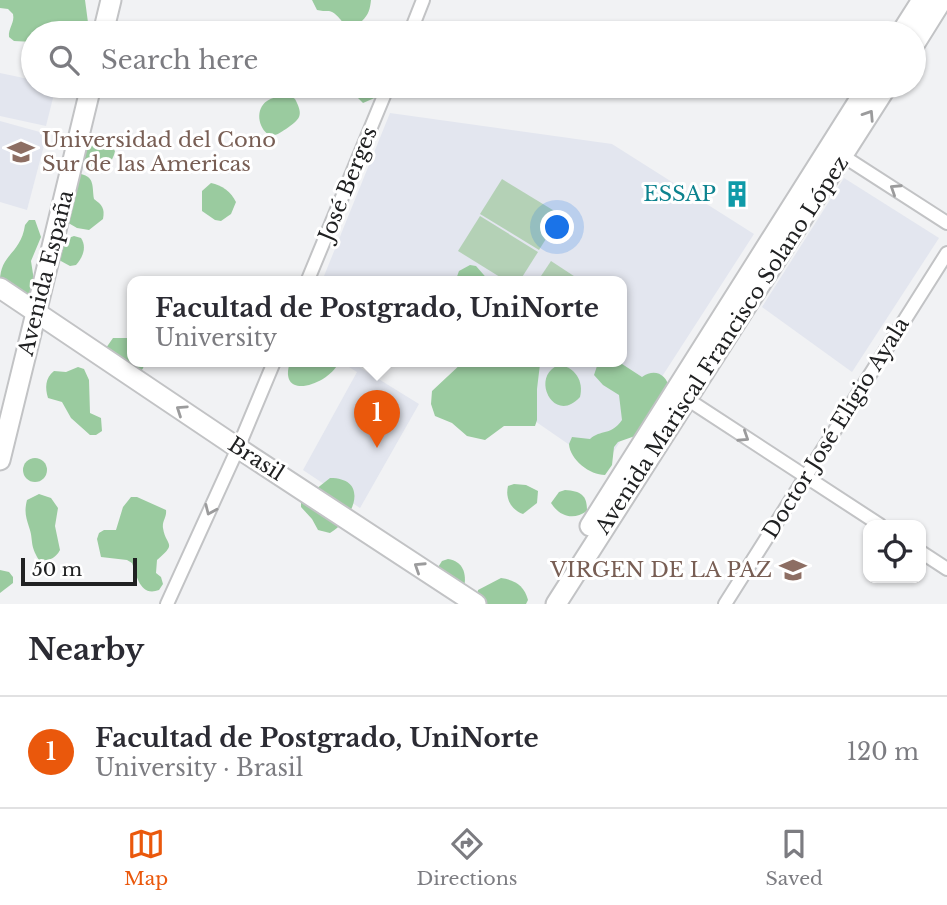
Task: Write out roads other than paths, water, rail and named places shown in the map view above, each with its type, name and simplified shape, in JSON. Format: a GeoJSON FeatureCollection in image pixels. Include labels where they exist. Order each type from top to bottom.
{"type":"FeatureCollection","features":[{"type":"Feature","properties":{"kind":"main road"},"geometry":{"type":"LineString","coordinates":[[106,21],[111,0]]}},
{"type":"Feature","properties":{"kind":"main road"},"geometry":{"type":"LineString","coordinates":[[909,21],[922,0]]}},
{"type":"Feature","properties":{"kind":"main road"},"geometry":{"type":"LineString","coordinates":[[926,25],[942,0]]}},
{"type":"Feature","properties":{"kind":"main road","name":"Avenida España"},"geometry":{"type":"LineString","coordinates":[[0,460],[88,98]]}},
{"type":"Feature","properties":{"kind":"main road","name":"Avenida Mariscal Francisco Solano López"},"geometry":{"type":"LineString","coordinates":[[541,604],[860,98]]}},
{"type":"Feature","properties":{"kind":"main road","name":"Avenida Mariscal Francisco Solano López"},"geometry":{"type":"LineString","coordinates":[[556,604],[879,98]]}},
{"type":"Feature","properties":{"kind":"main road","name":"Brasil"},"geometry":{"type":"LineString","coordinates":[[0,288],[477,604]]}},
{"type":"Feature","properties":{"kind":"main road"},"geometry":{"type":"LineString","coordinates":[[687,399],[687,385],[691,375],[729,314],[735,297]]}},
{"type":"Feature","properties":{"kind":"main road"},"geometry":{"type":"LineString","coordinates":[[0,419],[5,440]]}},
{"type":"Feature","properties":{"kind":"street"},"geometry":{"type":"LineString","coordinates":[[415,21],[423,0]]}},
{"type":"Feature","properties":{"kind":"street","name":"José Berges"},"geometry":{"type":"LineString","coordinates":[[309,276],[383,98]]}},
{"type":"Feature","properties":{"kind":"street"},"geometry":{"type":"LineString","coordinates":[[843,156],[947,223]]}},
{"type":"Feature","properties":{"kind":"street","name":"Doctor José Eligio Ayala"},"geometry":{"type":"LineString","coordinates":[[725,604],[947,253]]}},
{"type":"Feature","properties":{"kind":"street"},"geometry":{"type":"LineString","coordinates":[[167,604],[272,367]]}},
{"type":"Feature","properties":{"kind":"street"},"geometry":{"type":"LineString","coordinates":[[687,399],[872,520]]}},
{"type":"Feature","properties":{"kind":"street"},"geometry":{"type":"LineString","coordinates":[[926,555],[947,569]]}},
{"type":"Feature","properties":{"kind":"place","name":"Universidad del Cono Sur de las Americas"},"geometry":{"type":"Point","coordinates":[21,152]}},
{"type":"Feature","properties":{"kind":"place","name":"ESSAP"},"geometry":{"type":"Point","coordinates":[737,194]}},
{"type":"Feature","properties":{"kind":"place","name":"Facultad de Postgrado, UniNorte"},"geometry":{"type":"Point","coordinates":[377,448]}},
{"type":"Feature","properties":{"kind":"place","name":"VIRGEN DE LA PAZ"},"geometry":{"type":"Point","coordinates":[793,570]}}]}
